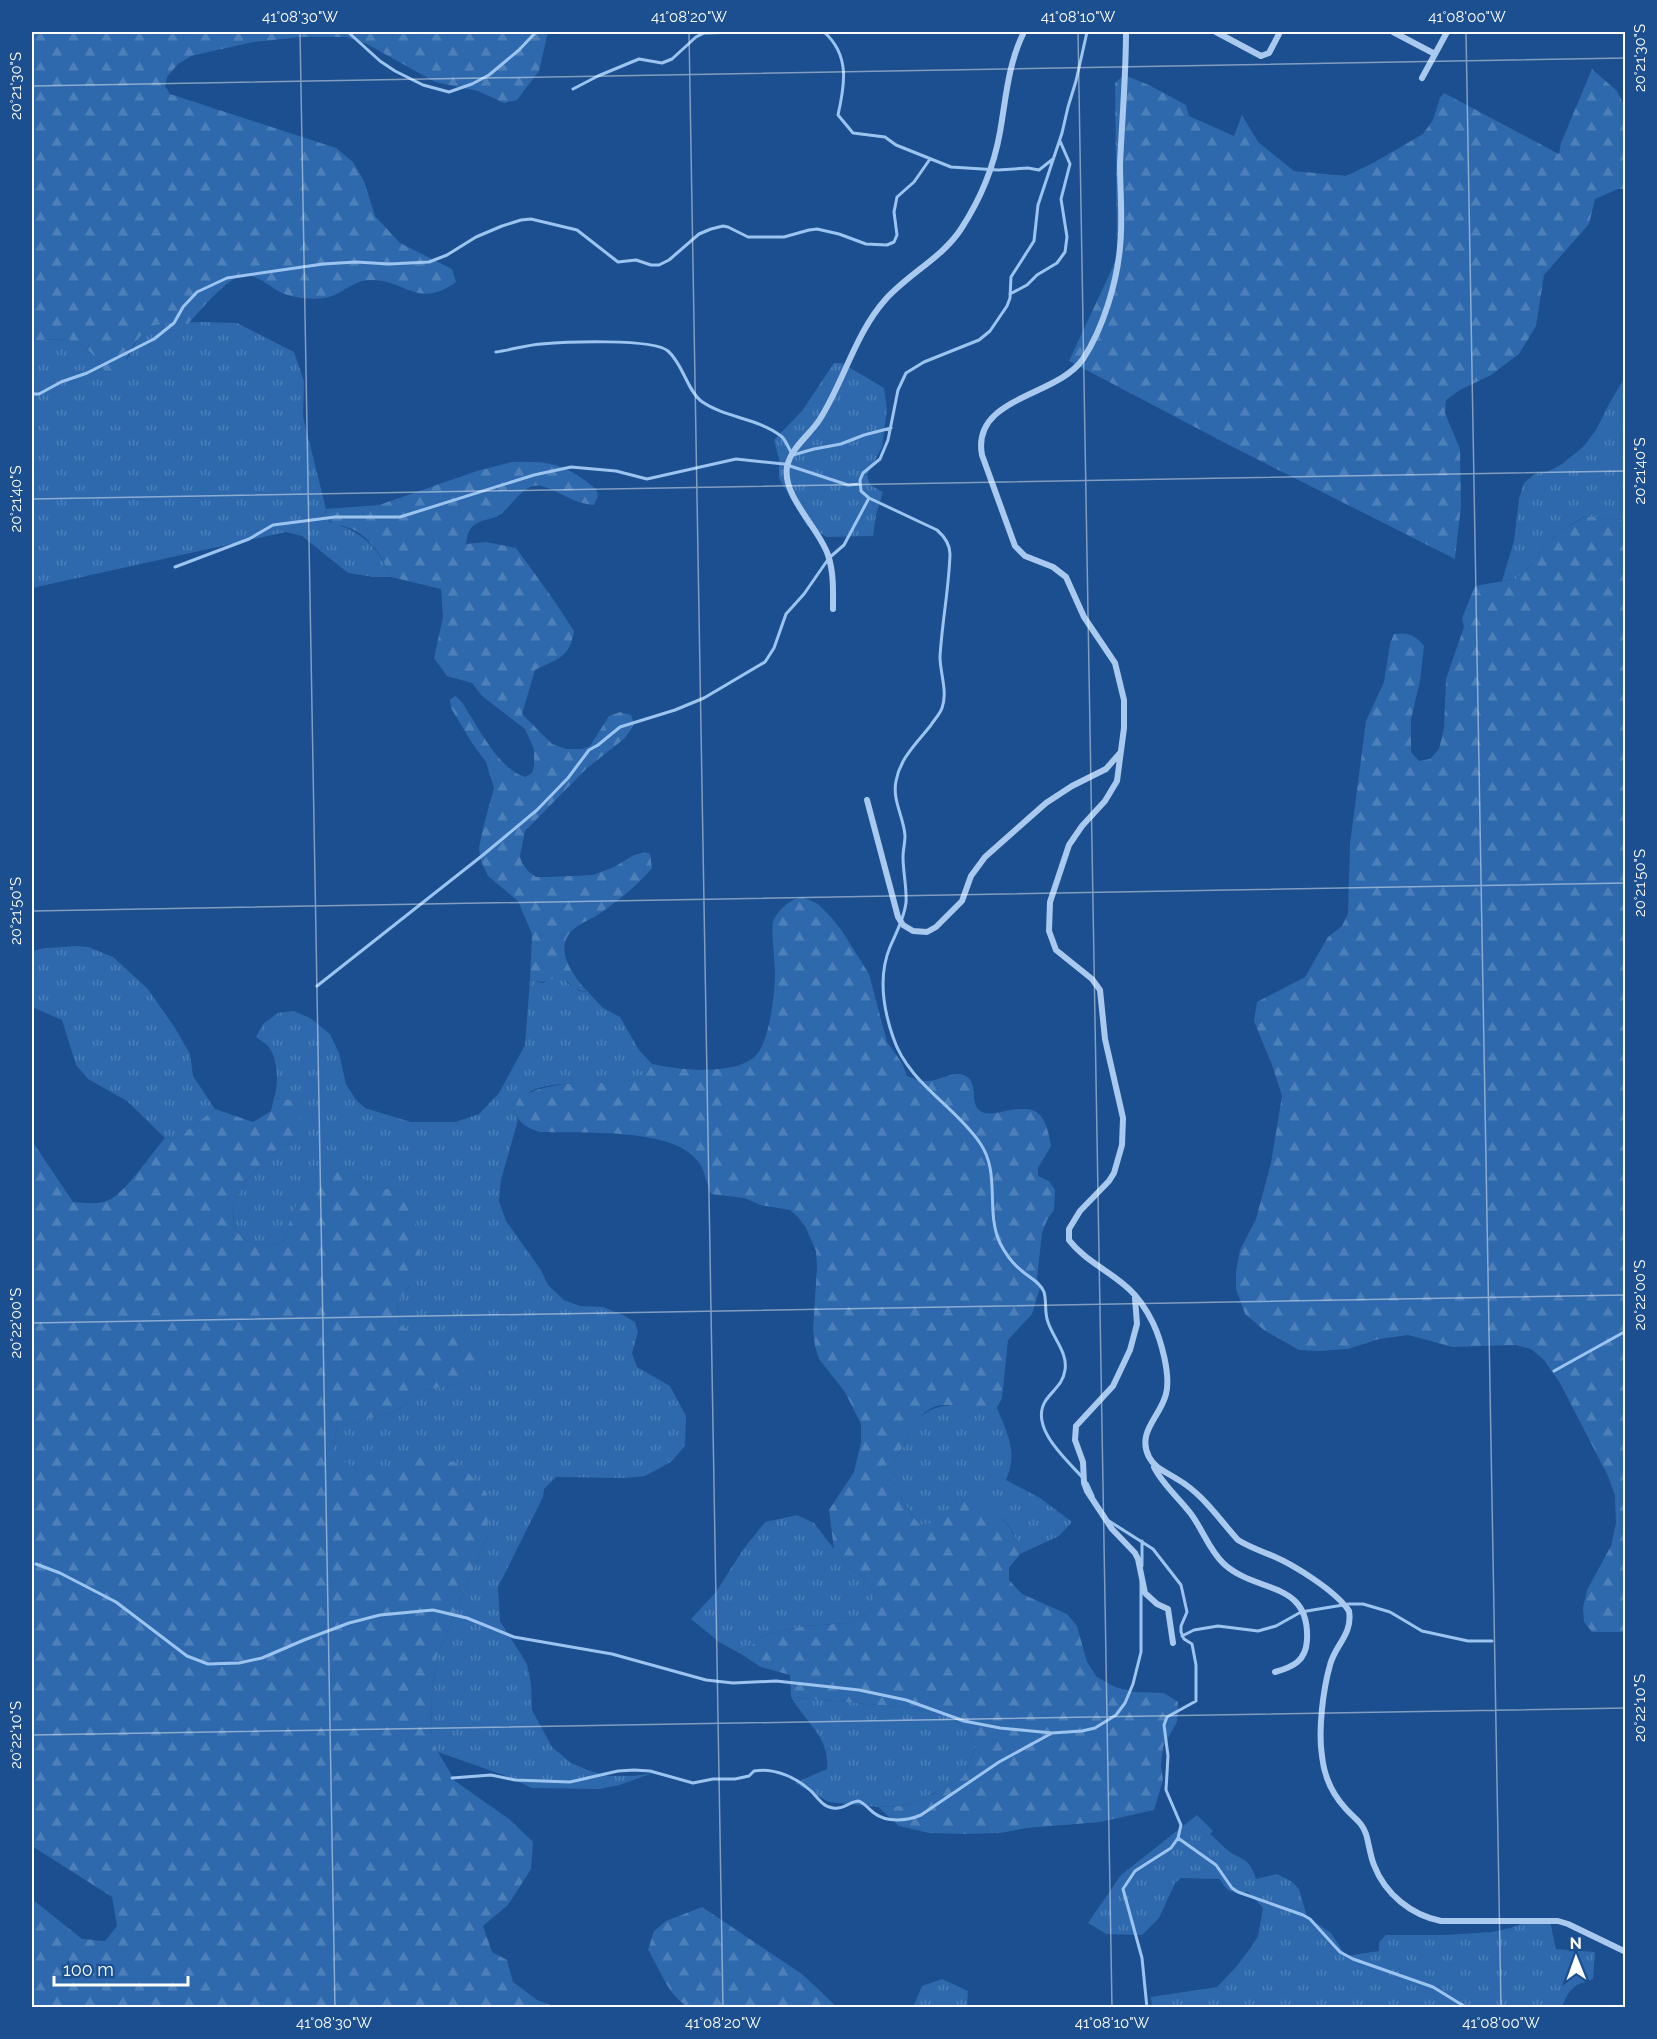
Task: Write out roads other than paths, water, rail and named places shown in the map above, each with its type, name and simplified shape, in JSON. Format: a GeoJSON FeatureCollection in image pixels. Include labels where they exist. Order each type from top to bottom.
{"type":"FeatureCollection","features":[{"type":"Feature","properties":{"kind":"street"},"geometry":{"type":"LineString","coordinates":[[833,609],[834,587],[829,557],[790,490],[787,473],[789,457],[828,407],[874,314],[897,288],[948,244],[971,212],[983,187],[997,146],[1008,78],[1024,32]]}},
{"type":"Feature","properties":{"kind":"street"},"geometry":{"type":"LineString","coordinates":[[1126,32],[1120,164],[1121,245],[1115,279],[1095,337],[1082,360],[1070,374],[1054,384],[1012,402],[995,414],[981,432],[980,443],[982,455],[1015,546],[1025,556],[1053,567],[1065,578],[1084,617],[1115,663],[1124,700],[1124,728],[1117,781],[1113,791],[1082,826],[1069,845],[1050,902],[1048,921],[1056,950],[1092,979],[1100,990],[1105,1039],[1123,1118],[1122,1145],[1114,1173],[1076,1216],[1069,1229],[1069,1240],[1076,1250],[1134,1294],[1147,1312],[1158,1337],[1167,1378],[1166,1396],[1146,1436],[1146,1451],[1156,1470],[1193,1516],[1221,1561],[1234,1573],[1247,1580],[1290,1595],[1301,1608],[1307,1632],[1305,1653],[1298,1663],[1275,1672]]}},
{"type":"Feature","properties":{"kind":"street"},"geometry":{"type":"LineString","coordinates":[[1216,32],[1261,56],[1267,55],[1280,32]]}},
{"type":"Feature","properties":{"kind":"street"},"geometry":{"type":"LineString","coordinates":[[1393,32],[1435,54]]}},
{"type":"Feature","properties":{"kind":"street"},"geometry":{"type":"LineString","coordinates":[[1422,78],[1446,32]]}},
{"type":"Feature","properties":{"kind":"street"},"geometry":{"type":"LineString","coordinates":[[867,800],[898,917],[907,928],[927,932],[936,927],[962,901],[971,876],[985,857],[1046,803],[1072,786],[1106,769],[1121,751]]}},
{"type":"Feature","properties":{"kind":"street"},"geometry":{"type":"LineString","coordinates":[[1134,1294],[1137,1324],[1130,1350],[1113,1386],[1076,1426],[1075,1440],[1083,1462],[1084,1484],[1087,1491],[1112,1529],[1135,1553],[1145,1593],[1150,1599],[1168,1609],[1173,1643]]}},
{"type":"Feature","properties":{"kind":"street"},"geometry":{"type":"LineString","coordinates":[[1154,1464],[1195,1491],[1238,1540],[1284,1561],[1335,1595],[1349,1611],[1349,1628],[1330,1662],[1326,1678],[1321,1736],[1322,1755],[1329,1784],[1345,1808],[1363,1826],[1378,1874],[1389,1891],[1416,1913],[1429,1918],[1441,1921],[1558,1921],[1626,1952]]}},
{"type":"Feature","properties":{"kind":"waterway"},"geometry":{"type":"LineString","coordinates":[[348,32],[380,61],[395,71],[423,85],[449,92],[489,75],[519,50],[536,32]]}},
{"type":"Feature","properties":{"kind":"waterway"},"geometry":{"type":"LineString","coordinates":[[573,89],[639,59],[662,63],[672,59],[696,37],[704,33],[738,32]]}},
{"type":"Feature","properties":{"kind":"waterway"},"geometry":{"type":"LineString","coordinates":[[824,32],[838,50],[842,60],[844,81],[838,115],[853,133],[885,137],[896,145],[951,167],[1039,170],[1053,159]]}},
{"type":"Feature","properties":{"kind":"waterway"},"geometry":{"type":"LineString","coordinates":[[1083,1478],[1052,1442],[1042,1421],[1042,1410],[1046,1400],[1060,1383],[1064,1375],[1065,1364],[1048,1322],[1044,1292],[1037,1283],[1015,1265],[1000,1243],[994,1218],[990,1167],[980,1143],[958,1117],[909,1068],[893,1037],[887,1015],[883,992],[884,969],[906,903],[903,857],[905,836],[895,788],[901,765],[938,715],[944,702],[940,657],[950,554],[947,541],[937,530],[869,498],[861,491],[860,480],[863,473],[880,459],[888,440],[898,390],[906,373],[924,362],[979,340],[990,331],[1007,306],[1010,298],[1011,277],[1034,241],[1038,205],[1062,133],[1087,32]]}},
{"type":"Feature","properties":{"kind":"waterway"},"geometry":{"type":"LineString","coordinates":[[1010,294],[1027,285],[1037,275],[1057,263],[1065,252],[1067,237],[1061,199],[1070,164],[1060,141]]}},
{"type":"Feature","properties":{"kind":"waterway"},"geometry":{"type":"LineString","coordinates":[[32,394],[39,394],[61,382],[87,373],[154,339],[174,323],[183,307],[197,292],[227,278],[323,264],[429,262],[447,255],[476,237],[521,220],[531,219],[577,230],[618,262],[636,260],[651,265],[659,265],[669,260],[699,234],[723,226],[748,237],[784,237],[817,229],[866,244],[887,245],[894,242],[897,235],[894,212],[897,197],[914,182],[930,159]]}},
{"type":"Feature","properties":{"kind":"waterway"},"geometry":{"type":"LineString","coordinates":[[496,352],[568,342],[627,343],[659,347],[673,356],[692,390],[701,401],[710,407],[772,430],[783,438],[793,455],[841,444],[891,428]]}},
{"type":"Feature","properties":{"kind":"waterway"},"geometry":{"type":"LineString","coordinates":[[175,567],[249,539],[273,525],[335,517],[400,517],[534,475],[571,467],[616,471],[647,479],[736,459],[784,464],[848,485],[860,484]]}},
{"type":"Feature","properties":{"kind":"waterway"},"geometry":{"type":"LineString","coordinates":[[317,986],[537,810],[568,778],[589,750],[620,727],[675,710],[704,698],[765,662],[774,648],[786,614],[804,594],[829,558],[844,545],[869,498]]}},
{"type":"Feature","properties":{"kind":"waterway"},"geometry":{"type":"LineString","coordinates":[[1554,1371],[1626,1331]]}},
{"type":"Feature","properties":{"kind":"waterway"},"geometry":{"type":"LineString","coordinates":[[1087,1483],[1093,1496]]}},
{"type":"Feature","properties":{"kind":"waterway"},"geometry":{"type":"LineString","coordinates":[[1109,1521],[1153,1549],[1181,1585],[1187,1612],[1181,1632],[1184,1639],[1192,1644],[1196,1665],[1196,1701],[1167,1717],[1164,1725],[1168,1756],[1166,1790],[1181,1825],[1178,1838],[1171,1848],[1135,1871],[1123,1889],[1142,1958],[1147,2008]]}},
{"type":"Feature","properties":{"kind":"waterway"},"geometry":{"type":"LineString","coordinates":[[1142,1541],[1142,1566]]}},
{"type":"Feature","properties":{"kind":"waterway"},"geometry":{"type":"LineString","coordinates":[[36,1564],[60,1573],[116,1602],[187,1656],[208,1664],[239,1663],[262,1658],[349,1623],[380,1615],[433,1610],[467,1618],[514,1637],[612,1654],[706,1680],[733,1683],[776,1681],[859,1690],[906,1700],[964,1721],[1000,1728],[1052,1733],[1095,1728],[1116,1715],[1125,1703],[1133,1684],[1141,1652],[1141,1582]]}},
{"type":"Feature","properties":{"kind":"waterway"},"geometry":{"type":"LineString","coordinates":[[1182,1636],[1194,1630],[1218,1626],[1258,1631],[1276,1626],[1301,1612],[1363,1604],[1390,1612],[1422,1631],[1468,1641],[1492,1641]]}},
{"type":"Feature","properties":{"kind":"waterway"},"geometry":{"type":"LineString","coordinates":[[452,1778],[491,1775],[515,1780],[570,1782],[618,1771],[634,1770],[650,1771],[693,1783],[713,1779],[735,1779],[762,1770],[777,1772],[799,1782],[829,1807],[840,1808],[859,1801],[879,1816],[891,1820],[903,1820],[921,1815],[999,1762],[1052,1733]]}},
{"type":"Feature","properties":{"kind":"waterway"},"geometry":{"type":"LineString","coordinates":[[1178,1838],[1216,1865],[1232,1888],[1238,1892],[1303,1915],[1310,1919],[1340,1952],[1353,1959],[1433,1987],[1467,2008]]}}]}
